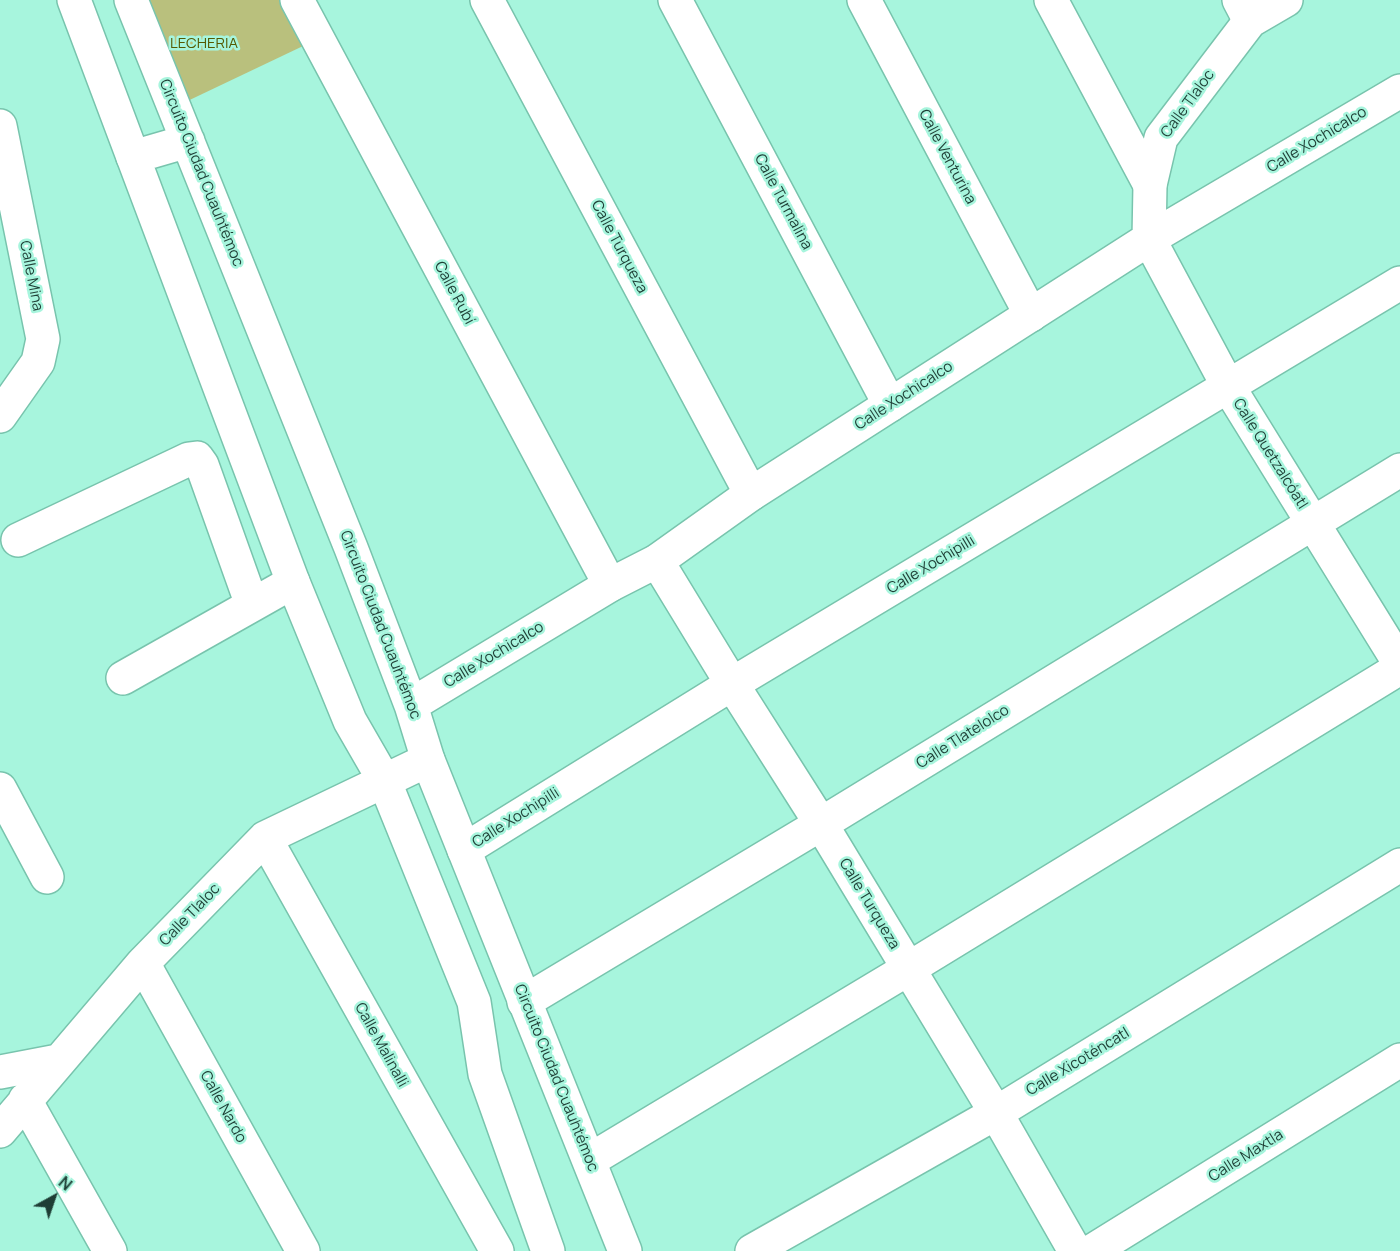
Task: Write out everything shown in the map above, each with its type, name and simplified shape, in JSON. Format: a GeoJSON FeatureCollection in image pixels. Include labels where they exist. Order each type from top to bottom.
{"type":"FeatureCollection","features":[{"type":"Feature","properties":{"kind":"street"},"geometry":{"type":"LineString","coordinates":[[74,0],[292,582],[350,721],[384,780],[474,1002],[485,1074],[548,1251]]}},
{"type":"Feature","properties":{"kind":"street","name":"Circuito Ciudad Cuauhtémoc"},"geometry":{"type":"LineString","coordinates":[[131,0],[351,548],[411,705],[428,760],[625,1251]]}},
{"type":"Feature","properties":{"kind":"street","name":"Calle Rubí"},"geometry":{"type":"LineString","coordinates":[[297,0],[610,585]]}},
{"type":"Feature","properties":{"kind":"street","name":"Calle Turqueza"},"geometry":{"type":"LineString","coordinates":[[487,0],[751,494]]}},
{"type":"Feature","properties":{"kind":"street","name":"Calle Turmalina"},"geometry":{"type":"LineString","coordinates":[[675,0],[890,405]]}},
{"type":"Feature","properties":{"kind":"street","name":"Calle Venturina"},"geometry":{"type":"LineString","coordinates":[[864,0],[1031,315]]}},
{"type":"Feature","properties":{"kind":"street"},"geometry":{"type":"LineString","coordinates":[[1051,0],[1150,185]]}},
{"type":"Feature","properties":{"kind":"street","name":"Calle Tlaloc"},"geometry":{"type":"LineString","coordinates":[[1149,239],[1150,185],[1161,138],[1245,10],[1286,0]]}},
{"type":"Feature","properties":{"kind":"street","name":"Calle Xochicalco"},"geometry":{"type":"LineString","coordinates":[[411,705],[610,585],[657,561],[751,494],[1149,239],[1400,91]]}},
{"type":"Feature","properties":{"kind":"street","name":"Calle Mina"},"geometry":{"type":"LineString","coordinates":[[0,126],[43,339],[38,362],[0,416]]}},
{"type":"Feature","properties":{"kind":"street"},"geometry":{"type":"LineString","coordinates":[[133,157],[188,141]]}},
{"type":"Feature","properties":{"kind":"street","name":"Calle Quetzalcóatl"},"geometry":{"type":"LineString","coordinates":[[1149,239],[1228,386],[1400,663]]}},
{"type":"Feature","properties":{"kind":"street","name":"Calle Xochipilli"},"geometry":{"type":"LineString","coordinates":[[464,850],[732,684],[1400,283]]}},
{"type":"Feature","properties":{"kind":"street"},"geometry":{"type":"LineString","coordinates":[[18,540],[189,459],[197,458],[202,465],[252,605]]}},
{"type":"Feature","properties":{"kind":"street","name":"Calle Tlatelolco"},"geometry":{"type":"LineString","coordinates":[[524,1002],[821,824],[1400,470]]}},
{"type":"Feature","properties":{"kind":"street","name":"Calle Turqueza"},"geometry":{"type":"LineString","coordinates":[[657,561],[821,824],[996,1113],[1075,1251]]}},
{"type":"Feature","properties":{"kind":"street"},"geometry":{"type":"LineString","coordinates":[[123,678],[292,582]]}},
{"type":"Feature","properties":{"kind":"street"},"geometry":{"type":"LineString","coordinates":[[590,1160],[908,969],[1400,668]]}},
{"type":"Feature","properties":{"kind":"street","name":"Calle Tlaloc"},"geometry":{"type":"LineString","coordinates":[[0,1131],[143,963],[265,838],[428,760]]}},
{"type":"Feature","properties":{"kind":"street"},"geometry":{"type":"LineString","coordinates":[[0,789],[47,877]]}},
{"type":"Feature","properties":{"kind":"street","name":"Calle Malinalli"},"geometry":{"type":"LineString","coordinates":[[265,838],[497,1251]]}},
{"type":"Feature","properties":{"kind":"street","name":"Calle Xicoténcatl"},"geometry":{"type":"LineString","coordinates":[[752,1251],[996,1113],[1400,865]]}},
{"type":"Feature","properties":{"kind":"street","name":"Calle Nardo"},"geometry":{"type":"LineString","coordinates":[[143,963],[303,1251]]}},
{"type":"Feature","properties":{"kind":"street","name":"Calle Maxtla"},"geometry":{"type":"LineString","coordinates":[[1092,1251],[1400,1060]]}},
{"type":"Feature","properties":{"kind":"street"},"geometry":{"type":"LineString","coordinates":[[0,1072],[58,1061]]}},
{"type":"Feature","properties":{"kind":"street"},"geometry":{"type":"LineString","coordinates":[[25,1100],[110,1251]]}},
{"type":"Feature","properties":{"kind":"green space","name":"LECHERIA"},"geometry":{"type":"Polygon","coordinates":[[[137,0],[302,0],[322,37],[177,106],[137,0]]]}}]}
